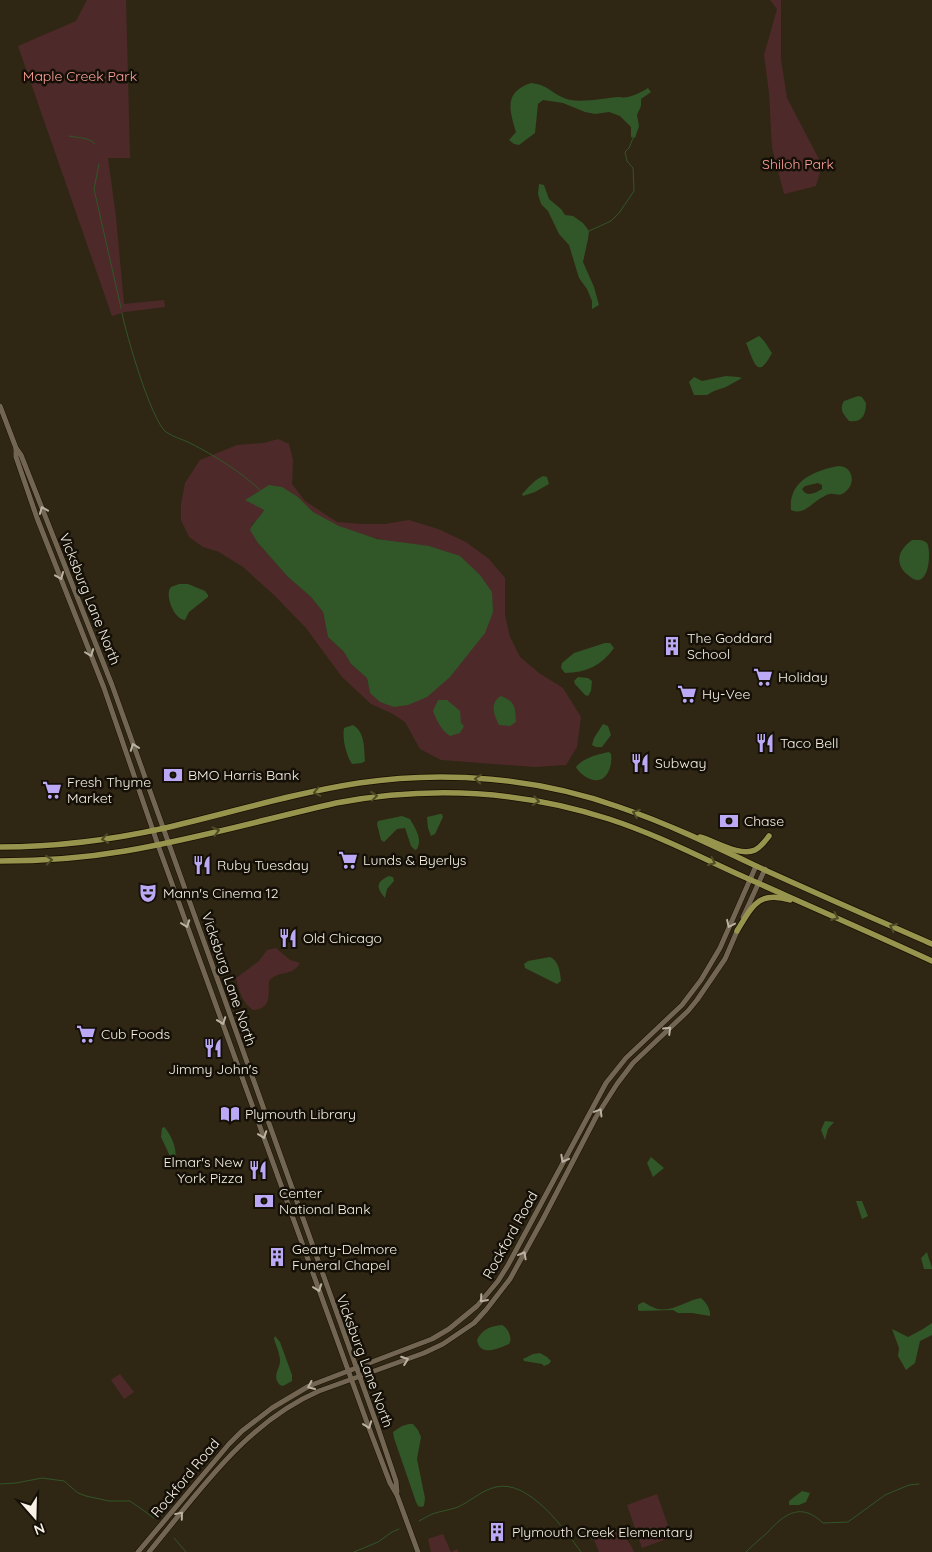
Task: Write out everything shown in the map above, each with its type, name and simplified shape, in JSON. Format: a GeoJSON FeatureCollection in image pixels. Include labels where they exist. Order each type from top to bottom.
{"type":"FeatureCollection","features":[{"type":"Feature","properties":{"kind":"main road","name":"Vicksburg Lane North"},"geometry":{"type":"LineString","coordinates":[[0,406],[16,448],[22,455],[100,653],[360,1377],[418,1552]]}},
{"type":"Feature","properties":{"kind":"main road","name":"Vicksburg Lane North"},"geometry":{"type":"LineString","coordinates":[[16,448],[16,457],[37,518],[104,688],[158,845],[351,1380],[390,1483],[398,1495]]}},
{"type":"Feature","properties":{"kind":"main road"},"geometry":{"type":"LineString","coordinates":[[0,847],[44,846],[83,842],[153,830],[332,788],[389,780],[447,777],[512,782],[567,792],[620,807],[681,832],[932,944]]}},
{"type":"Feature","properties":{"kind":"main road"},"geometry":{"type":"LineString","coordinates":[[0,861],[84,857],[158,845],[327,805],[365,798],[423,793],[471,793],[519,798],[609,819],[661,839],[932,961]]}},
{"type":"Feature","properties":{"kind":"main road"},"geometry":{"type":"LineString","coordinates":[[681,832],[745,852],[754,851],[769,836]]}},
{"type":"Feature","properties":{"kind":"main road","name":"Rockford Road"},"geometry":{"type":"LineString","coordinates":[[138,1552],[242,1430],[283,1401],[309,1386],[432,1339],[464,1318],[486,1296],[508,1265],[606,1083],[626,1058],[682,1005],[701,980],[720,948],[756,866]]}},
{"type":"Feature","properties":{"kind":"main road","name":"Rockford Road"},"geometry":{"type":"LineString","coordinates":[[149,1552],[223,1463],[248,1438],[284,1409],[305,1397],[443,1344],[474,1322],[486,1310],[510,1279],[596,1118],[617,1084],[633,1064],[688,1011],[725,959],[765,869]]}},
{"type":"Feature","properties":{"kind":"main road"},"geometry":{"type":"LineString","coordinates":[[737,931],[756,902],[766,897],[786,899],[819,910]]}},
{"type":"Feature","properties":{"kind":"green space","name":"Maple Creek Park"},"geometry":{"type":"Polygon","coordinates":[[[87,0],[126,0],[130,158],[108,158],[116,217],[124,304],[164,300],[165,307],[125,312],[112,316],[18,46],[76,21],[87,0]]]}},
{"type":"Feature","properties":{"kind":"green space","name":"Shiloh Park"},"geometry":{"type":"Polygon","coordinates":[[[770,0],[781,0],[781,59],[787,98],[822,165],[816,186],[784,194],[772,148],[769,93],[764,55],[777,9],[770,0]]]}},
{"type":"Feature","properties":{"kind":"green space"},"geometry":{"type":"Polygon","coordinates":[[[278,439],[289,444],[293,460],[292,484],[305,501],[337,522],[385,524],[409,520],[438,529],[466,542],[489,559],[505,578],[505,615],[510,637],[520,657],[539,673],[563,688],[581,717],[577,747],[566,765],[535,767],[441,760],[420,749],[405,722],[371,704],[342,677],[306,628],[274,595],[243,567],[219,552],[203,547],[189,537],[181,520],[181,504],[185,483],[200,460],[237,445],[264,443],[278,439]],[[298,497],[246,499],[264,510],[252,524],[258,543],[288,577],[311,597],[323,612],[328,637],[344,652],[351,664],[367,678],[370,693],[400,543],[366,536],[341,528],[320,517],[298,497]]]}},
{"type":"Feature","properties":{"kind":"green space"},"geometry":{"type":"Polygon","coordinates":[[[276,948],[290,960],[300,963],[293,970],[277,975],[269,981],[269,996],[266,1004],[259,1009],[253,1010],[244,1000],[236,978],[259,961],[267,950],[276,948]]]}},
{"type":"Feature","properties":{"kind":"green space"},"geometry":{"type":"Polygon","coordinates":[[[120,1374],[134,1392],[124,1399],[111,1380],[120,1374]]]}},
{"type":"Feature","properties":{"kind":"green space"},"geometry":{"type":"Polygon","coordinates":[[[657,1494],[672,1537],[642,1548],[627,1505],[657,1494]]]}},
{"type":"Feature","properties":{"kind":"green space"},"geometry":{"type":"Polygon","coordinates":[[[609,1529],[624,1538],[634,1552],[599,1552],[591,1532],[609,1529]]]}},
{"type":"Feature","properties":{"kind":"green space"},"geometry":{"type":"Polygon","coordinates":[[[443,1534],[451,1552],[431,1552],[428,1539],[443,1534]]]}},
{"type":"Feature","properties":{"kind":"shaded area"},"geometry":{"type":"Polygon","coordinates":[[[531,83],[545,87],[569,100],[576,101],[627,97],[638,94],[648,88],[651,92],[641,99],[641,106],[637,115],[639,126],[635,138],[631,137],[631,127],[620,116],[609,112],[595,114],[585,112],[563,103],[543,100],[538,104],[535,133],[519,145],[514,144],[509,140],[516,132],[511,102],[516,91],[531,83]]]}},
{"type":"Feature","properties":{"kind":"shaded area"},"geometry":{"type":"Polygon","coordinates":[[[539,184],[544,185],[549,199],[565,215],[573,216],[583,223],[589,231],[583,262],[594,287],[599,305],[592,309],[592,301],[587,289],[579,278],[569,245],[559,234],[548,211],[541,204],[538,194],[539,184]]]}},
{"type":"Feature","properties":{"kind":"shaded area"},"geometry":{"type":"Polygon","coordinates":[[[759,336],[772,353],[767,362],[759,367],[756,366],[746,343],[759,336]]]}},
{"type":"Feature","properties":{"kind":"shaded area"},"geometry":{"type":"Polygon","coordinates":[[[726,376],[742,378],[707,395],[694,395],[689,382],[694,377],[702,381],[726,376]]]}},
{"type":"Feature","properties":{"kind":"shaded area"},"geometry":{"type":"Polygon","coordinates":[[[858,396],[862,397],[866,403],[864,414],[857,421],[849,421],[842,411],[844,401],[858,396]]]}},
{"type":"Feature","properties":{"kind":"shaded area"},"geometry":{"type":"Polygon","coordinates":[[[844,467],[851,473],[850,487],[847,491],[841,495],[827,495],[804,510],[791,510],[791,500],[799,484],[812,474],[830,468],[844,467]],[[818,483],[805,486],[802,489],[804,492],[811,494],[822,489],[822,485],[818,483]]]}},
{"type":"Feature","properties":{"kind":"shaded area"},"geometry":{"type":"Polygon","coordinates":[[[543,476],[547,477],[549,484],[523,496],[522,494],[532,484],[543,476]]]}},
{"type":"Feature","properties":{"kind":"shaded area"},"geometry":{"type":"Polygon","coordinates":[[[269,485],[282,487],[298,497],[313,512],[339,526],[377,539],[429,546],[460,556],[480,575],[492,592],[493,612],[485,633],[450,677],[427,697],[408,705],[394,707],[380,702],[370,693],[367,678],[351,664],[344,652],[328,637],[323,612],[311,597],[288,577],[258,543],[250,530],[264,510],[245,500],[269,485]]]}},
{"type":"Feature","properties":{"kind":"shaded area"},"geometry":{"type":"Polygon","coordinates":[[[912,540],[924,541],[928,547],[929,562],[925,576],[921,580],[915,580],[908,575],[899,562],[901,553],[912,540]]]}},
{"type":"Feature","properties":{"kind":"shaded area"},"geometry":{"type":"Polygon","coordinates":[[[179,584],[188,584],[205,591],[208,595],[189,612],[185,620],[177,616],[169,601],[169,590],[171,587],[179,584]]]}},
{"type":"Feature","properties":{"kind":"shaded area"},"geometry":{"type":"Polygon","coordinates":[[[610,643],[614,648],[593,667],[573,673],[565,673],[561,668],[562,663],[574,653],[610,643]]]}},
{"type":"Feature","properties":{"kind":"shaded area"},"geometry":{"type":"Polygon","coordinates":[[[578,677],[588,678],[592,681],[591,691],[588,696],[575,684],[574,681],[578,677]]]}},
{"type":"Feature","properties":{"kind":"shaded area"},"geometry":{"type":"Polygon","coordinates":[[[501,696],[510,700],[515,709],[516,722],[510,726],[499,725],[494,713],[495,702],[501,696]]]}},
{"type":"Feature","properties":{"kind":"shaded area"},"geometry":{"type":"Polygon","coordinates":[[[438,700],[447,700],[460,711],[461,723],[464,726],[460,733],[450,736],[440,725],[433,711],[438,700]]]}},
{"type":"Feature","properties":{"kind":"shaded area"},"geometry":{"type":"Polygon","coordinates":[[[603,724],[608,726],[611,735],[602,747],[596,747],[592,745],[594,738],[603,724]]]}},
{"type":"Feature","properties":{"kind":"shaded area"},"geometry":{"type":"Polygon","coordinates":[[[353,725],[362,736],[365,761],[362,763],[352,764],[345,746],[344,728],[353,725]]]}},
{"type":"Feature","properties":{"kind":"shaded area"},"geometry":{"type":"Polygon","coordinates":[[[609,752],[611,754],[611,764],[604,778],[599,780],[590,779],[578,771],[576,767],[587,759],[609,752]]]}},
{"type":"Feature","properties":{"kind":"shaded area"},"geometry":{"type":"Polygon","coordinates":[[[440,814],[443,817],[435,834],[431,836],[427,817],[440,814]]]}},
{"type":"Feature","properties":{"kind":"shaded area"},"geometry":{"type":"Polygon","coordinates":[[[402,816],[410,819],[418,834],[419,845],[415,850],[411,846],[405,828],[397,829],[384,842],[381,840],[378,821],[402,816]]]}},
{"type":"Feature","properties":{"kind":"shaded area"},"geometry":{"type":"Polygon","coordinates":[[[389,876],[393,877],[394,881],[387,889],[385,898],[380,891],[379,885],[382,880],[389,876]]]}},
{"type":"Feature","properties":{"kind":"shaded area"},"geometry":{"type":"Polygon","coordinates":[[[550,957],[557,964],[559,971],[561,981],[557,984],[525,968],[524,964],[528,961],[550,957]]]}},
{"type":"Feature","properties":{"kind":"shaded area"},"geometry":{"type":"Polygon","coordinates":[[[825,1121],[834,1122],[828,1129],[825,1140],[821,1130],[825,1121]]]}},
{"type":"Feature","properties":{"kind":"shaded area"},"geometry":{"type":"Polygon","coordinates":[[[164,1127],[174,1144],[176,1155],[174,1165],[161,1137],[162,1128],[164,1127]]]}},
{"type":"Feature","properties":{"kind":"shaded area"},"geometry":{"type":"Polygon","coordinates":[[[651,1157],[664,1168],[653,1177],[647,1163],[651,1157]]]}},
{"type":"Feature","properties":{"kind":"shaded area"},"geometry":{"type":"Polygon","coordinates":[[[856,1201],[862,1201],[868,1216],[862,1219],[856,1201]]]}},
{"type":"Feature","properties":{"kind":"shaded area"},"geometry":{"type":"Polygon","coordinates":[[[927,1252],[932,1269],[924,1269],[921,1258],[927,1252]]]}},
{"type":"Feature","properties":{"kind":"shaded area"},"geometry":{"type":"Polygon","coordinates":[[[701,1298],[708,1306],[710,1316],[678,1313],[673,1310],[639,1311],[638,1309],[638,1305],[643,1302],[656,1308],[669,1309],[701,1298]]]}},
{"type":"Feature","properties":{"kind":"shaded area"},"geometry":{"type":"Polygon","coordinates":[[[932,1323],[932,1335],[920,1341],[915,1363],[906,1370],[898,1356],[899,1348],[892,1329],[908,1337],[932,1323]]]}},
{"type":"Feature","properties":{"kind":"shaded area"},"geometry":{"type":"Polygon","coordinates":[[[502,1325],[509,1333],[509,1344],[490,1350],[485,1350],[479,1345],[477,1340],[481,1333],[491,1327],[502,1325]]]}},
{"type":"Feature","properties":{"kind":"shaded area"},"geometry":{"type":"Polygon","coordinates":[[[275,1336],[280,1342],[292,1375],[292,1381],[283,1386],[280,1385],[276,1378],[280,1359],[274,1339],[275,1336]]]}},
{"type":"Feature","properties":{"kind":"shaded area"},"geometry":{"type":"Polygon","coordinates":[[[540,1353],[551,1361],[549,1364],[544,1366],[524,1361],[523,1359],[533,1354],[540,1353]]]}},
{"type":"Feature","properties":{"kind":"shaded area"},"geometry":{"type":"Polygon","coordinates":[[[413,1424],[421,1437],[417,1459],[425,1498],[424,1506],[421,1507],[416,1502],[393,1432],[413,1424]]]}},
{"type":"Feature","properties":{"kind":"shaded area"},"geometry":{"type":"Polygon","coordinates":[[[802,1491],[810,1493],[806,1502],[799,1505],[789,1505],[789,1501],[802,1491]]]}},
{"type":"Feature","properties":{"kind":"waterway"},"geometry":{"type":"LineString","coordinates":[[69,136],[87,139],[95,144]]}},
{"type":"Feature","properties":{"kind":"waterway"},"geometry":{"type":"LineString","coordinates":[[589,231],[611,221],[634,191],[633,168],[627,161],[625,152],[633,138]]}},
{"type":"Feature","properties":{"kind":"waterway"},"geometry":{"type":"LineString","coordinates":[[99,164],[94,189],[121,308]]}},
{"type":"Feature","properties":{"kind":"waterway"},"geometry":{"type":"LineString","coordinates":[[122,313],[128,339],[147,395],[153,411],[166,432],[227,464],[260,490]]}},
{"type":"Feature","properties":{"kind":"waterway"},"geometry":{"type":"LineString","coordinates":[[0,1484],[42,1478],[64,1481],[78,1493],[86,1496],[109,1501],[130,1501],[154,1518]]}},
{"type":"Feature","properties":{"kind":"waterway"},"geometry":{"type":"LineString","coordinates":[[746,1552],[780,1520],[794,1513],[808,1513],[823,1523],[848,1522],[885,1495],[909,1485],[919,1484]]}},
{"type":"Feature","properties":{"kind":"waterway"},"geometry":{"type":"LineString","coordinates":[[419,1521],[432,1514],[458,1507],[491,1488],[508,1487],[521,1491],[545,1508],[566,1531],[581,1552]]}},
{"type":"Feature","properties":{"kind":"waterway"},"geometry":{"type":"LineString","coordinates":[[354,1552],[378,1542],[399,1529]]}},
{"type":"Feature","properties":{"kind":"waterway"},"geometry":{"type":"LineString","coordinates":[[174,1538],[186,1552]]}},
{"type":"Feature","properties":{"kind":"place","name":"The Goddard School"},"geometry":{"type":"Point","coordinates":[672,646]}},
{"type":"Feature","properties":{"kind":"place","name":"Holiday"},"geometry":{"type":"Point","coordinates":[763,677]}},
{"type":"Feature","properties":{"kind":"place","name":"Hy-Vee"},"geometry":{"type":"Point","coordinates":[687,694]}},
{"type":"Feature","properties":{"kind":"place","name":"Taco Bell"},"geometry":{"type":"Point","coordinates":[765,743]}},
{"type":"Feature","properties":{"kind":"place","name":"Subway"},"geometry":{"type":"Point","coordinates":[640,763]}},
{"type":"Feature","properties":{"kind":"place","name":"BMO Harris Bank"},"geometry":{"type":"Point","coordinates":[173,775]}},
{"type":"Feature","properties":{"kind":"place","name":"Fresh Thyme Market"},"geometry":{"type":"Point","coordinates":[52,790]}},
{"type":"Feature","properties":{"kind":"place","name":"Chase"},"geometry":{"type":"Point","coordinates":[729,821]}},
{"type":"Feature","properties":{"kind":"place","name":"Lunds & Byerlys"},"geometry":{"type":"Point","coordinates":[348,860]}},
{"type":"Feature","properties":{"kind":"place","name":"Ruby Tuesday"},"geometry":{"type":"Point","coordinates":[202,865]}},
{"type":"Feature","properties":{"kind":"place","name":"Mann's Cinema 12"},"geometry":{"type":"Point","coordinates":[148,893]}},
{"type":"Feature","properties":{"kind":"place","name":"Old Chicago"},"geometry":{"type":"Point","coordinates":[288,938]}},
{"type":"Feature","properties":{"kind":"place","name":"Cub Foods"},"geometry":{"type":"Point","coordinates":[86,1034]}},
{"type":"Feature","properties":{"kind":"place","name":"Jimmy John's"},"geometry":{"type":"Point","coordinates":[213,1048]}},
{"type":"Feature","properties":{"kind":"place","name":"Plymouth Library"},"geometry":{"type":"Point","coordinates":[230,1114]}},
{"type":"Feature","properties":{"kind":"place","name":"Elmar's New York Pizza"},"geometry":{"type":"Point","coordinates":[258,1170]}},
{"type":"Feature","properties":{"kind":"place","name":"Center National Bank"},"geometry":{"type":"Point","coordinates":[264,1201]}},
{"type":"Feature","properties":{"kind":"place","name":"Gearty-Delmore Funeral Chapel"},"geometry":{"type":"Point","coordinates":[277,1257]}},
{"type":"Feature","properties":{"kind":"place","name":"Plymouth Creek Elementary"},"geometry":{"type":"Point","coordinates":[497,1532]}}]}
